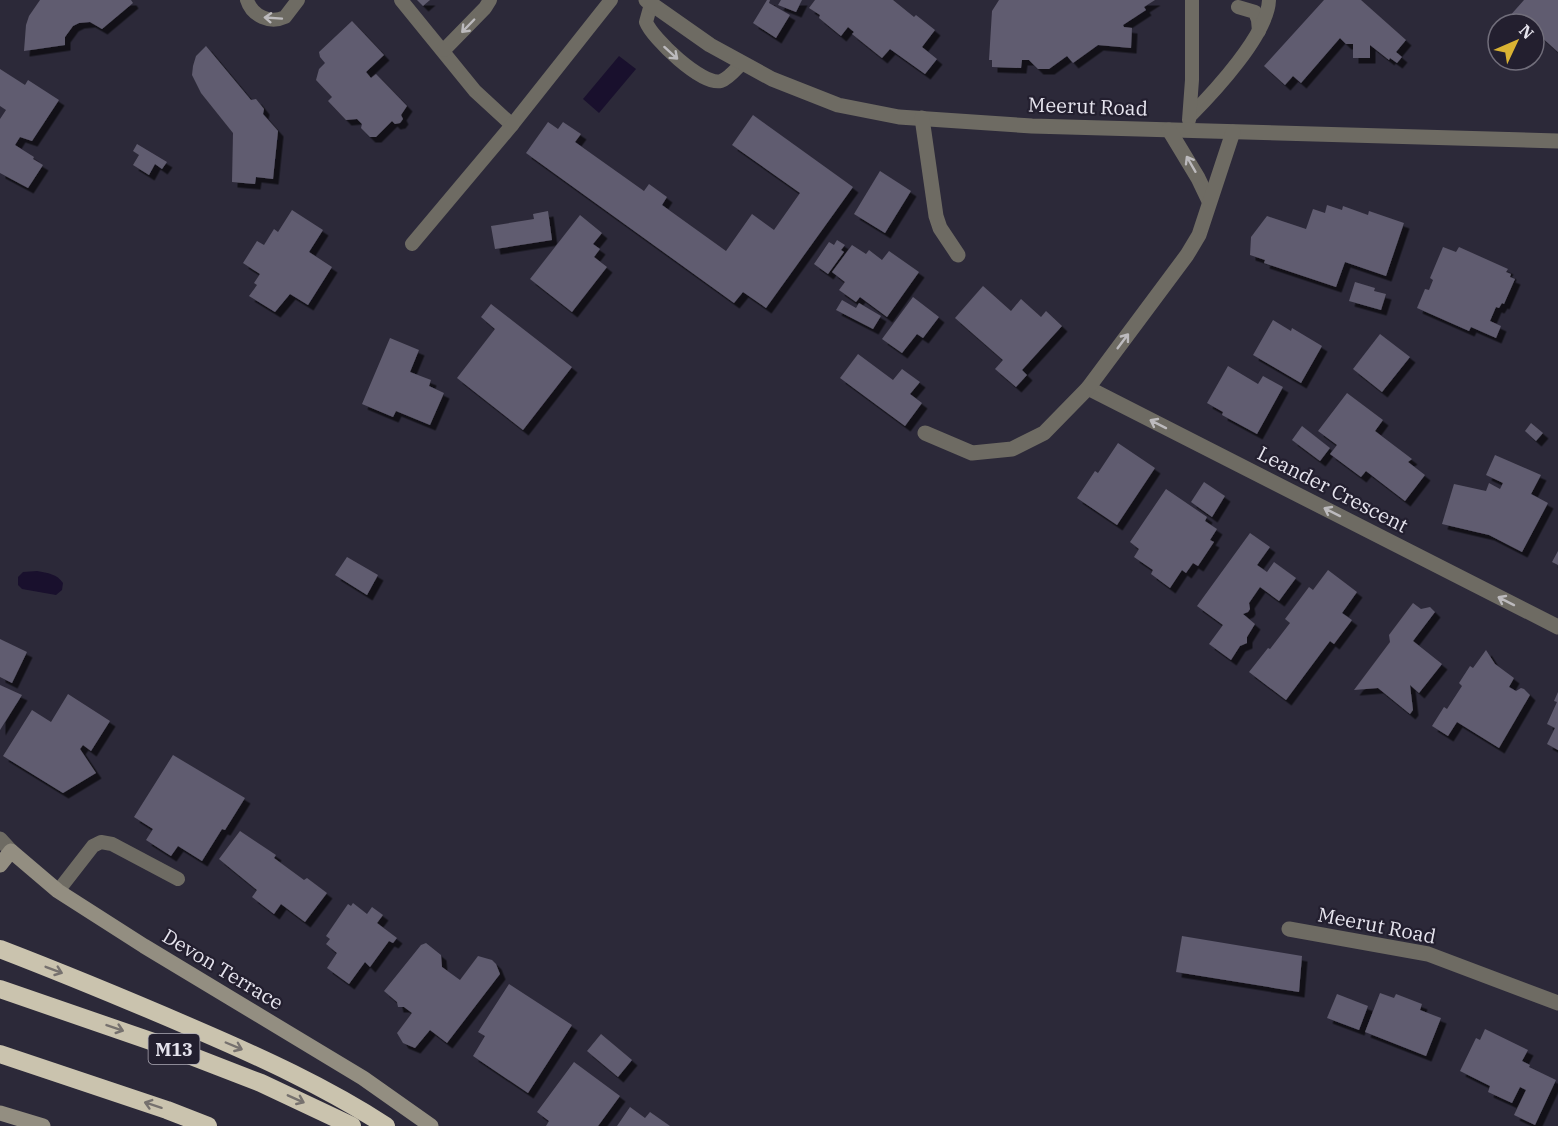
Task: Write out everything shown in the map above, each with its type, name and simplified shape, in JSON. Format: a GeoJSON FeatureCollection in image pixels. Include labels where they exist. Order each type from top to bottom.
{"type":"FeatureCollection","features":[{"type":"Feature","properties":{"kind":"highway"},"geometry":{"type":"LineString","coordinates":[[0,949],[106,990],[256,1055],[360,1109],[386,1126]]}},
{"type":"Feature","properties":{"kind":"highway","name":"M13"},"geometry":{"type":"LineString","coordinates":[[0,988],[168,1047],[261,1083],[352,1126]]}},
{"type":"Feature","properties":{"kind":"highway"},"geometry":{"type":"LineString","coordinates":[[0,1054],[208,1126]]}},
{"type":"Feature","properties":{"kind":"street","name":"Meerut Road"},"geometry":{"type":"LineString","coordinates":[[648,2],[710,45],[772,79],[838,105],[899,117],[1032,126],[1169,130],[1189,124],[1233,132],[1558,141]]}},
{"type":"Feature","properties":{"kind":"street"},"geometry":{"type":"LineString","coordinates":[[922,118],[939,228],[958,255]]}},
{"type":"Feature","properties":{"kind":"street"},"geometry":{"type":"LineString","coordinates":[[1169,130],[1209,201]]}},
{"type":"Feature","properties":{"kind":"street"},"geometry":{"type":"LineString","coordinates":[[925,433],[972,453],[1012,449],[1044,434],[1088,388],[1187,255],[1199,235],[1233,132]]}},
{"type":"Feature","properties":{"kind":"street","name":"Leander Crescent"},"geometry":{"type":"LineString","coordinates":[[1088,388],[1558,627]]}},
{"type":"Feature","properties":{"kind":"street","name":"Devon Terrace"},"geometry":{"type":"LineString","coordinates":[[0,839],[58,891],[144,946],[363,1077],[431,1126]]}},
{"type":"Feature","properties":{"kind":"street"},"geometry":{"type":"LineString","coordinates":[[0,865],[11,851]]}},
{"type":"Feature","properties":{"kind":"street","name":"Meerut Road"},"geometry":{"type":"LineString","coordinates":[[1289,929],[1428,954],[1558,1003]]}},
{"type":"Feature","properties":{"kind":"street"},"geometry":{"type":"LineString","coordinates":[[0,1113],[43,1126]]}},
{"type":"Feature","properties":{"kind":"lane"},"geometry":{"type":"LineString","coordinates":[[247,0],[249,8],[255,13],[272,20],[285,17],[298,0]]}},
{"type":"Feature","properties":{"kind":"lane"},"geometry":{"type":"LineString","coordinates":[[401,0],[444,50],[475,91],[512,125]]}},
{"type":"Feature","properties":{"kind":"lane"},"geometry":{"type":"LineString","coordinates":[[444,50],[490,0]]}},
{"type":"Feature","properties":{"kind":"lane"},"geometry":{"type":"LineString","coordinates":[[412,244],[512,125],[611,0]]}},
{"type":"Feature","properties":{"kind":"lane"},"geometry":{"type":"LineString","coordinates":[[1189,124],[1192,0]]}},
{"type":"Feature","properties":{"kind":"lane"},"geometry":{"type":"LineString","coordinates":[[1189,124],[1259,31],[1267,15],[1269,0]]}},
{"type":"Feature","properties":{"kind":"lane"},"geometry":{"type":"LineString","coordinates":[[648,2],[646,22],[652,35],[680,61],[700,74],[720,81],[728,77],[742,63]]}},
{"type":"Feature","properties":{"kind":"lane"},"geometry":{"type":"LineString","coordinates":[[1238,7],[1255,12],[1259,31]]}},
{"type":"Feature","properties":{"kind":"lane"},"geometry":{"type":"LineString","coordinates":[[58,891],[93,846],[101,842],[112,844],[178,879]]}},
{"type":"Feature","properties":{"kind":"shaded area"},"geometry":{"type":"Polygon","coordinates":[[[619,56],[636,69],[599,113],[583,99],[619,56]]]}},
{"type":"Feature","properties":{"kind":"shaded area"},"geometry":{"type":"Polygon","coordinates":[[[37,571],[58,578],[63,583],[62,590],[56,595],[22,589],[18,585],[18,577],[23,572],[37,571]]]}},
{"type":"Feature","properties":{"kind":"building"},"geometry":{"type":"Polygon","coordinates":[[[40,0],[131,0],[133,3],[102,29],[90,22],[79,23],[73,26],[65,37],[65,45],[24,51],[26,25],[40,0]]]}},
{"type":"Feature","properties":{"kind":"building"},"geometry":{"type":"Polygon","coordinates":[[[417,0],[430,0],[423,6],[417,0]]]}},
{"type":"Feature","properties":{"kind":"building"},"geometry":{"type":"Polygon","coordinates":[[[767,0],[790,15],[776,38],[753,23],[767,0]]]}},
{"type":"Feature","properties":{"kind":"building"},"geometry":{"type":"Polygon","coordinates":[[[781,0],[802,0],[796,12],[778,5],[781,0]]]}},
{"type":"Feature","properties":{"kind":"building"},"geometry":{"type":"Polygon","coordinates":[[[815,0],[893,0],[935,30],[922,47],[937,59],[925,74],[890,49],[882,58],[852,34],[854,32],[848,27],[841,36],[819,18],[820,15],[809,8],[815,0]]]}},
{"type":"Feature","properties":{"kind":"building"},"geometry":{"type":"Polygon","coordinates":[[[999,0],[1155,0],[1144,7],[1146,10],[1123,25],[1132,28],[1131,48],[1098,45],[1073,63],[1067,56],[1049,69],[1038,69],[1029,60],[1022,60],[1021,68],[992,67],[992,60],[989,60],[992,11],[999,0]]]}},
{"type":"Feature","properties":{"kind":"building"},"geometry":{"type":"Polygon","coordinates":[[[1324,0],[1361,0],[1406,40],[1396,52],[1402,57],[1397,63],[1390,58],[1389,60],[1370,45],[1370,58],[1353,58],[1353,44],[1346,44],[1340,38],[1301,83],[1293,76],[1285,85],[1264,66],[1324,0]]]}},
{"type":"Feature","properties":{"kind":"building"},"geometry":{"type":"Polygon","coordinates":[[[1524,0],[1558,0],[1558,52],[1546,41],[1546,12],[1513,12],[1524,0]]]}},
{"type":"Feature","properties":{"kind":"building"},"geometry":{"type":"Polygon","coordinates":[[[352,21],[384,55],[366,72],[371,78],[376,74],[407,106],[401,115],[403,119],[400,123],[395,124],[392,121],[376,137],[370,137],[361,128],[362,124],[357,119],[346,120],[328,101],[332,97],[316,80],[319,69],[325,63],[319,52],[352,21]]]}},
{"type":"Feature","properties":{"kind":"building"},"geometry":{"type":"Polygon","coordinates":[[[206,46],[251,100],[256,99],[264,109],[263,114],[278,131],[273,179],[256,177],[255,184],[232,182],[233,133],[201,93],[192,75],[196,56],[206,46]]]}},
{"type":"Feature","properties":{"kind":"building"},"geometry":{"type":"Polygon","coordinates":[[[0,69],[25,85],[28,80],[59,100],[32,141],[20,137],[15,145],[43,165],[28,188],[0,173],[0,119],[6,110],[0,106],[0,69]]]}},
{"type":"Feature","properties":{"kind":"building"},"geometry":{"type":"Polygon","coordinates":[[[753,115],[853,187],[766,308],[743,292],[734,303],[526,153],[548,122],[558,129],[563,122],[581,134],[575,142],[644,191],[649,184],[667,197],[662,205],[726,251],[752,214],[774,230],[800,193],[732,145],[753,115]]]}},
{"type":"Feature","properties":{"kind":"building"},"geometry":{"type":"Polygon","coordinates":[[[137,144],[167,162],[162,169],[155,164],[149,175],[133,165],[139,155],[133,151],[137,144]]]}},
{"type":"Feature","properties":{"kind":"building"},"geometry":{"type":"Polygon","coordinates":[[[880,171],[911,191],[885,233],[854,214],[880,171]]]}},
{"type":"Feature","properties":{"kind":"building"},"geometry":{"type":"Polygon","coordinates":[[[1327,205],[1342,210],[1343,206],[1368,215],[1369,211],[1404,223],[1386,276],[1345,262],[1336,287],[1264,263],[1265,260],[1250,255],[1251,237],[1267,216],[1306,229],[1313,209],[1325,213],[1327,205]]]}},
{"type":"Feature","properties":{"kind":"building"},"geometry":{"type":"Polygon","coordinates":[[[292,210],[323,230],[309,252],[332,267],[308,305],[290,294],[275,312],[249,296],[257,285],[254,283],[260,274],[243,263],[257,241],[264,245],[274,229],[278,232],[292,210]]]}},
{"type":"Feature","properties":{"kind":"building"},"geometry":{"type":"Polygon","coordinates":[[[548,211],[552,240],[495,249],[491,226],[534,219],[533,214],[548,211]]]}},
{"type":"Feature","properties":{"kind":"building"},"geometry":{"type":"Polygon","coordinates":[[[580,215],[602,233],[593,244],[600,249],[594,257],[607,267],[572,312],[530,279],[580,215]]]}},
{"type":"Feature","properties":{"kind":"building"},"geometry":{"type":"Polygon","coordinates":[[[837,240],[845,245],[841,250],[844,252],[828,274],[814,264],[829,242],[834,245],[837,240]]]}},
{"type":"Feature","properties":{"kind":"building"},"geometry":{"type":"Polygon","coordinates":[[[852,245],[866,254],[869,250],[882,260],[889,251],[919,272],[887,317],[860,297],[856,302],[839,290],[845,282],[832,272],[852,245]]]}},
{"type":"Feature","properties":{"kind":"building"},"geometry":{"type":"Polygon","coordinates":[[[1443,247],[1456,252],[1459,247],[1508,269],[1506,272],[1515,279],[1504,304],[1502,303],[1499,308],[1496,307],[1490,321],[1501,326],[1496,338],[1471,327],[1469,331],[1417,308],[1425,289],[1429,290],[1433,280],[1430,278],[1443,247]]]}},
{"type":"Feature","properties":{"kind":"building"},"geometry":{"type":"Polygon","coordinates":[[[1355,282],[1386,294],[1381,310],[1349,301],[1355,282]]]}},
{"type":"Feature","properties":{"kind":"building"},"geometry":{"type":"Polygon","coordinates":[[[983,286],[1011,311],[1021,299],[1041,317],[1046,311],[1062,326],[1022,370],[1027,375],[1016,387],[995,369],[1003,360],[955,318],[983,286]]]}},
{"type":"Feature","properties":{"kind":"building"},"geometry":{"type":"Polygon","coordinates":[[[913,297],[939,317],[923,338],[917,334],[902,353],[882,339],[913,297]]]}},
{"type":"Feature","properties":{"kind":"building"},"geometry":{"type":"Polygon","coordinates":[[[842,300],[856,308],[859,303],[881,316],[873,329],[836,310],[842,300]]]}},
{"type":"Feature","properties":{"kind":"building"},"geometry":{"type":"Polygon","coordinates":[[[491,304],[572,367],[523,430],[457,378],[495,329],[481,317],[491,304]]]}},
{"type":"Feature","properties":{"kind":"building"},"geometry":{"type":"Polygon","coordinates":[[[1273,320],[1291,331],[1292,328],[1322,346],[1301,383],[1253,355],[1273,320]]]}},
{"type":"Feature","properties":{"kind":"building"},"geometry":{"type":"Polygon","coordinates":[[[1380,334],[1410,357],[1382,392],[1353,369],[1380,334]]]}},
{"type":"Feature","properties":{"kind":"building"},"geometry":{"type":"Polygon","coordinates":[[[390,338],[419,350],[410,372],[431,380],[429,386],[444,393],[430,425],[396,411],[393,417],[362,404],[390,338]]]}},
{"type":"Feature","properties":{"kind":"building"},"geometry":{"type":"Polygon","coordinates":[[[858,354],[893,380],[902,369],[920,382],[910,394],[922,403],[905,426],[840,378],[858,354]]]}},
{"type":"Feature","properties":{"kind":"building"},"geometry":{"type":"Polygon","coordinates":[[[1228,366],[1258,384],[1263,376],[1283,387],[1257,434],[1222,415],[1223,412],[1207,403],[1228,366]]]}},
{"type":"Feature","properties":{"kind":"building"},"geometry":{"type":"Polygon","coordinates":[[[1347,393],[1383,420],[1375,431],[1412,459],[1408,462],[1425,475],[1405,501],[1366,471],[1361,477],[1330,454],[1337,445],[1318,431],[1347,393]]]}},
{"type":"Feature","properties":{"kind":"building"},"geometry":{"type":"Polygon","coordinates":[[[1531,423],[1543,433],[1536,441],[1525,431],[1531,423]]]}},
{"type":"Feature","properties":{"kind":"building"},"geometry":{"type":"Polygon","coordinates":[[[1302,426],[1330,448],[1320,461],[1292,440],[1302,426]]]}},
{"type":"Feature","properties":{"kind":"building"},"geometry":{"type":"Polygon","coordinates":[[[1118,443],[1155,468],[1117,525],[1077,498],[1095,471],[1098,473],[1118,443]]]}},
{"type":"Feature","properties":{"kind":"building"},"geometry":{"type":"Polygon","coordinates":[[[1495,455],[1541,475],[1531,494],[1548,503],[1522,552],[1489,535],[1442,524],[1454,484],[1486,491],[1489,483],[1500,489],[1503,483],[1486,475],[1495,455]]]}},
{"type":"Feature","properties":{"kind":"building"},"geometry":{"type":"Polygon","coordinates":[[[1204,482],[1225,496],[1212,517],[1191,502],[1204,482]]]}},
{"type":"Feature","properties":{"kind":"building"},"geometry":{"type":"Polygon","coordinates":[[[1166,489],[1207,517],[1205,521],[1217,529],[1210,540],[1214,542],[1198,566],[1193,563],[1186,573],[1182,570],[1170,588],[1151,574],[1153,570],[1134,557],[1139,549],[1130,542],[1166,489]]]}},
{"type":"Feature","properties":{"kind":"building"},"geometry":{"type":"Polygon","coordinates":[[[1250,533],[1270,547],[1257,565],[1267,572],[1274,562],[1296,578],[1279,601],[1260,587],[1249,603],[1250,609],[1243,614],[1255,624],[1247,637],[1247,643],[1240,646],[1231,660],[1209,644],[1223,625],[1197,606],[1250,533]]]}},
{"type":"Feature","properties":{"kind":"building"},"geometry":{"type":"Polygon","coordinates":[[[1558,551],[1558,565],[1552,562],[1558,551]]]}},
{"type":"Feature","properties":{"kind":"building"},"geometry":{"type":"Polygon","coordinates":[[[347,557],[378,575],[367,595],[335,575],[347,557]]]}},
{"type":"Feature","properties":{"kind":"building"},"geometry":{"type":"Polygon","coordinates":[[[1328,570],[1357,592],[1342,613],[1352,620],[1334,644],[1330,641],[1286,700],[1249,672],[1290,623],[1285,619],[1309,587],[1313,590],[1328,570]]]}},
{"type":"Feature","properties":{"kind":"building"},"geometry":{"type":"Polygon","coordinates":[[[1413,603],[1421,609],[1430,607],[1435,612],[1413,641],[1442,664],[1419,693],[1410,685],[1413,710],[1410,714],[1378,688],[1354,690],[1390,642],[1389,635],[1413,603]]]}},
{"type":"Feature","properties":{"kind":"building"},"geometry":{"type":"Polygon","coordinates":[[[0,639],[27,652],[12,683],[0,677],[0,639]]]}},
{"type":"Feature","properties":{"kind":"building"},"geometry":{"type":"Polygon","coordinates":[[[1486,650],[1495,664],[1514,678],[1509,687],[1516,691],[1524,689],[1530,695],[1499,748],[1457,722],[1448,736],[1432,726],[1462,686],[1459,683],[1470,666],[1473,668],[1486,650]]]}},
{"type":"Feature","properties":{"kind":"building"},"geometry":{"type":"Polygon","coordinates":[[[0,685],[22,695],[0,730],[0,685]]]}},
{"type":"Feature","properties":{"kind":"building"},"geometry":{"type":"Polygon","coordinates":[[[1558,692],[1558,750],[1547,744],[1555,728],[1547,724],[1557,702],[1554,701],[1558,692]]]}},
{"type":"Feature","properties":{"kind":"building"},"geometry":{"type":"Polygon","coordinates":[[[68,694],[110,721],[91,751],[83,745],[80,749],[96,773],[63,793],[3,756],[32,710],[51,722],[68,694]]]}},
{"type":"Feature","properties":{"kind":"building"},"geometry":{"type":"Polygon","coordinates":[[[173,755],[245,798],[202,861],[178,846],[171,856],[146,840],[153,829],[134,817],[173,755]]]}},
{"type":"Feature","properties":{"kind":"building"},"geometry":{"type":"Polygon","coordinates":[[[240,831],[276,855],[274,858],[304,880],[307,878],[327,893],[305,922],[281,904],[274,914],[252,897],[257,890],[219,859],[240,831]]]}},
{"type":"Feature","properties":{"kind":"building"},"geometry":{"type":"Polygon","coordinates":[[[353,903],[367,914],[372,907],[383,915],[377,923],[397,938],[393,943],[389,941],[370,967],[365,962],[349,984],[327,968],[337,953],[326,944],[330,939],[326,936],[348,904],[351,906],[353,903]]]}},
{"type":"Feature","properties":{"kind":"building"},"geometry":{"type":"Polygon","coordinates":[[[1182,936],[1302,956],[1299,992],[1176,972],[1182,936]]]}},
{"type":"Feature","properties":{"kind":"building"},"geometry":{"type":"Polygon","coordinates":[[[426,943],[441,955],[442,967],[460,980],[478,956],[492,960],[500,974],[447,1043],[430,1030],[415,1048],[403,1043],[397,1033],[412,1013],[404,1007],[398,1007],[397,1002],[384,991],[421,945],[426,943]]]}},
{"type":"Feature","properties":{"kind":"building"},"geometry":{"type":"Polygon","coordinates":[[[509,984],[572,1025],[528,1093],[473,1056],[485,1036],[478,1032],[509,984]]]}},
{"type":"Feature","properties":{"kind":"building"},"geometry":{"type":"Polygon","coordinates":[[[1380,993],[1394,998],[1396,994],[1422,1004],[1420,1010],[1441,1018],[1426,1056],[1365,1032],[1380,993]]]}},
{"type":"Feature","properties":{"kind":"building"},"geometry":{"type":"Polygon","coordinates":[[[1337,994],[1368,1006],[1359,1030],[1327,1018],[1337,994]]]}},
{"type":"Feature","properties":{"kind":"building"},"geometry":{"type":"Polygon","coordinates":[[[1485,1029],[1528,1050],[1522,1061],[1530,1065],[1529,1067],[1556,1080],[1535,1125],[1514,1115],[1526,1090],[1520,1087],[1512,1103],[1488,1092],[1490,1086],[1460,1071],[1476,1038],[1480,1040],[1485,1029]]]}},
{"type":"Feature","properties":{"kind":"building"},"geometry":{"type":"Polygon","coordinates":[[[601,1034],[632,1060],[618,1077],[587,1051],[601,1034]]]}},
{"type":"Feature","properties":{"kind":"building"},"geometry":{"type":"Polygon","coordinates":[[[574,1062],[620,1096],[598,1126],[546,1126],[549,1121],[537,1112],[574,1062]]]}},
{"type":"Feature","properties":{"kind":"building"},"geometry":{"type":"Polygon","coordinates":[[[630,1107],[645,1118],[650,1112],[670,1126],[617,1126],[630,1107]]]}}]}
